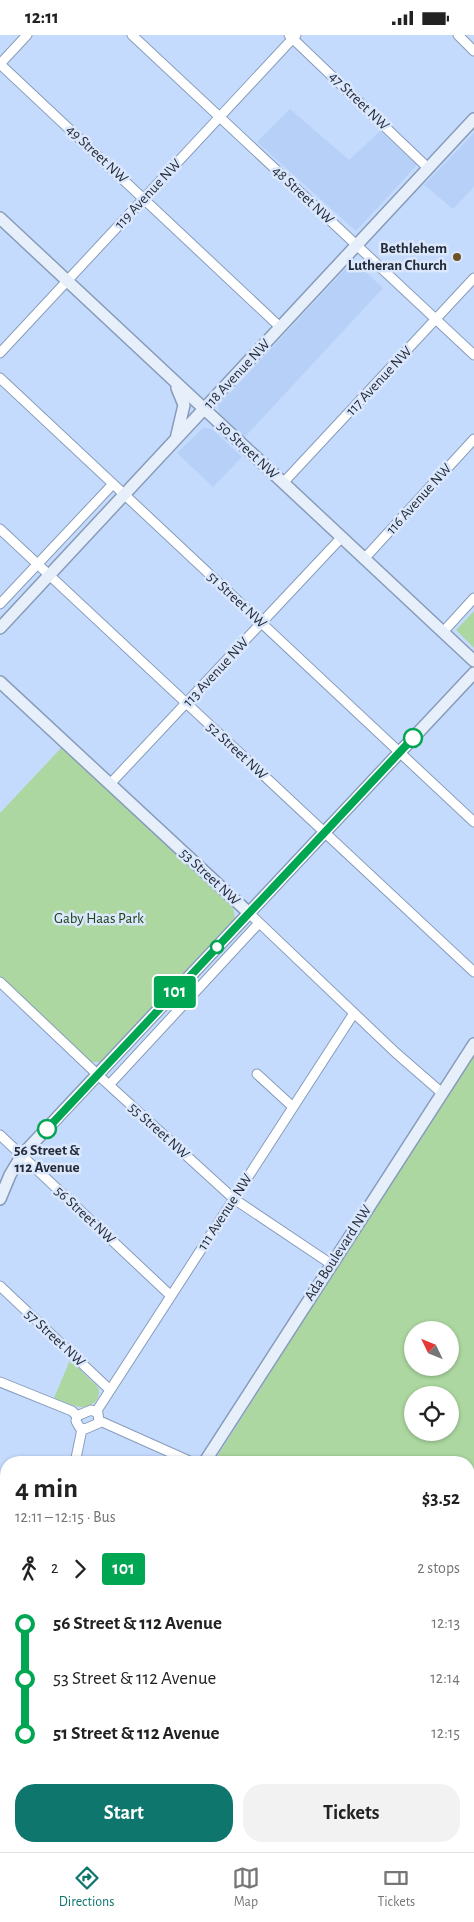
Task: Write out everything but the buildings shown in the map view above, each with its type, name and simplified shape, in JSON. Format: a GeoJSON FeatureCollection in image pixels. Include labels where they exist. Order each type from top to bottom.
{"type":"FeatureCollection","features":[{"type":"Feature","properties":{"kind":"main road","name":"118 Avenue NW"},"geometry":{"type":"LineString","coordinates":[[0,629],[474,119]]}},
{"type":"Feature","properties":{"kind":"main road","name":"50 Street NW"},"geometry":{"type":"LineString","coordinates":[[0,218],[474,661]]}},
{"type":"Feature","properties":{"kind":"main road"},"geometry":{"type":"LineString","coordinates":[[172,380],[184,405],[176,441]]}},
{"type":"Feature","properties":{"kind":"main road"},"geometry":{"type":"LineString","coordinates":[[0,1199],[10,1175],[22,1155],[474,673]]}},
{"type":"Feature","properties":{"kind":"main road","name":"53 Street NW"},"geometry":{"type":"LineString","coordinates":[[0,682],[249,913]]}},
{"type":"Feature","properties":{"kind":"main road","name":"Ada Boulevard NW"},"geometry":{"type":"LineString","coordinates":[[208,1456],[474,1044]]}},
{"type":"Feature","properties":{"kind":"street"},"geometry":{"type":"LineString","coordinates":[[0,64],[27,35]]}},
{"type":"Feature","properties":{"kind":"street","name":"48 Street NW"},"geometry":{"type":"LineString","coordinates":[[132,35],[474,355]]}},
{"type":"Feature","properties":{"kind":"street"},"geometry":{"type":"LineString","coordinates":[[458,35],[474,51]]}},
{"type":"Feature","properties":{"kind":"street","name":"119 Avenue NW"},"geometry":{"type":"LineString","coordinates":[[0,353],[220,117],[292,36]]}},
{"type":"Feature","properties":{"kind":"street","name":"47 Street NW"},"geometry":{"type":"LineString","coordinates":[[292,36],[428,168]]}},
{"type":"Feature","properties":{"kind":"street","name":"49 Street NW"},"geometry":{"type":"LineString","coordinates":[[0,64],[280,327]]}},
{"type":"Feature","properties":{"kind":"street","name":"117 Avenue NW"},"geometry":{"type":"LineString","coordinates":[[283,483],[474,278]]}},
{"type":"Feature","properties":{"kind":"street","name":"51 Street NW"},"geometry":{"type":"LineString","coordinates":[[0,378],[112,485],[474,822]]}},
{"type":"Feature","properties":{"kind":"street","name":"116 Avenue NW"},"geometry":{"type":"LineString","coordinates":[[364,559],[474,439]]}},
{"type":"Feature","properties":{"kind":"street"},"geometry":{"type":"LineString","coordinates":[[0,605],[112,485]]}},
{"type":"Feature","properties":{"kind":"street","name":"52 Street NW"},"geometry":{"type":"LineString","coordinates":[[0,529],[49,577],[474,972]]}},
{"type":"Feature","properties":{"kind":"street","name":"113 Avenue NW"},"geometry":{"type":"LineString","coordinates":[[110,784],[341,537]]}},
{"type":"Feature","properties":{"kind":"street"},"geometry":{"type":"LineString","coordinates":[[443,632],[474,598]]}},
{"type":"Feature","properties":{"kind":"street","name":"53 Street NW"},"geometry":{"type":"LineString","coordinates":[[249,913],[354,1013],[442,1093]]}},
{"type":"Feature","properties":{"kind":"street"},"geometry":{"type":"LineString","coordinates":[[109,1085],[259,923]]}},
{"type":"Feature","properties":{"kind":"street","name":"55 Street NW"},"geometry":{"type":"LineString","coordinates":[[0,982],[98,1075],[234,1199],[331,1264]]}},
{"type":"Feature","properties":{"kind":"street","name":"111 Avenue NW"},"geometry":{"type":"LineString","coordinates":[[96,1411],[354,1013]]}},
{"type":"Feature","properties":{"kind":"street"},"geometry":{"type":"LineString","coordinates":[[257,1073],[294,1107]]}},
{"type":"Feature","properties":{"kind":"street","name":"56 Street NW"},"geometry":{"type":"LineString","coordinates":[[0,1135],[170,1295]]}},
{"type":"Feature","properties":{"kind":"street","name":"57 Street NW"},"geometry":{"type":"LineString","coordinates":[[0,1286],[109,1389]]}},
{"type":"Feature","properties":{"kind":"street"},"geometry":{"type":"LineString","coordinates":[[0,1383],[72,1411],[77,1416],[77,1424],[82,1429]]}},
{"type":"Feature","properties":{"kind":"street"},"geometry":{"type":"LineString","coordinates":[[77,1416],[89,1410],[96,1411],[100,1421],[178,1456]]}},
{"type":"Feature","properties":{"kind":"street"},"geometry":{"type":"LineString","coordinates":[[82,1429],[95,1426],[100,1421]]}},
{"type":"Feature","properties":{"kind":"street"},"geometry":{"type":"LineString","coordinates":[[76,1456],[82,1429]]}},
{"type":"Feature","properties":{"kind":"shaded area"},"geometry":{"type":"Polygon","coordinates":[[[290,109],[349,160],[380,131],[417,165],[356,231],[257,142],[290,109]]]}},
{"type":"Feature","properties":{"kind":"shaded area"},"geometry":{"type":"Polygon","coordinates":[[[474,133],[474,187],[453,209],[424,185],[474,133]]]}},
{"type":"Feature","properties":{"kind":"shaded area"},"geometry":{"type":"Polygon","coordinates":[[[351,263],[356,263],[383,288],[243,439],[220,416],[218,406],[351,263]]]}},
{"type":"Feature","properties":{"kind":"shaded area"},"geometry":{"type":"Polygon","coordinates":[[[203,428],[212,429],[242,457],[213,487],[177,453],[203,428]]]}},
{"type":"Feature","properties":{"kind":"green space"},"geometry":{"type":"Polygon","coordinates":[[[474,611],[474,648],[456,630],[474,611]]]}},
{"type":"Feature","properties":{"kind":"green space","name":"Gaby Haas Park"},"geometry":{"type":"Polygon","coordinates":[[[62,747],[233,908],[235,918],[100,1062],[89,1062],[0,978],[0,813],[62,747]]]}},
{"type":"Feature","properties":{"kind":"green space"},"geometry":{"type":"Polygon","coordinates":[[[474,1055],[474,1456],[217,1456],[375,1207],[474,1055]]]}},
{"type":"Feature","properties":{"kind":"green space"},"geometry":{"type":"Polygon","coordinates":[[[70,1360],[98,1387],[99,1393],[95,1402],[85,1407],[75,1406],[54,1398],[70,1360]]]}},
{"type":"Feature","properties":{"kind":"bus line","name":"101"},"geometry":{"type":"LineString","coordinates":[[47,1129],[413,738]]}},
{"type":"Feature","properties":{"kind":"place","name":"Bethlehem Lutheran Church"},"geometry":{"type":"Point","coordinates":[457,257]}},
{"type":"Feature","properties":{"kind":"place","name":"56 Street & 112 Avenue"},"geometry":{"type":"Point","coordinates":[47,1129]}}]}
